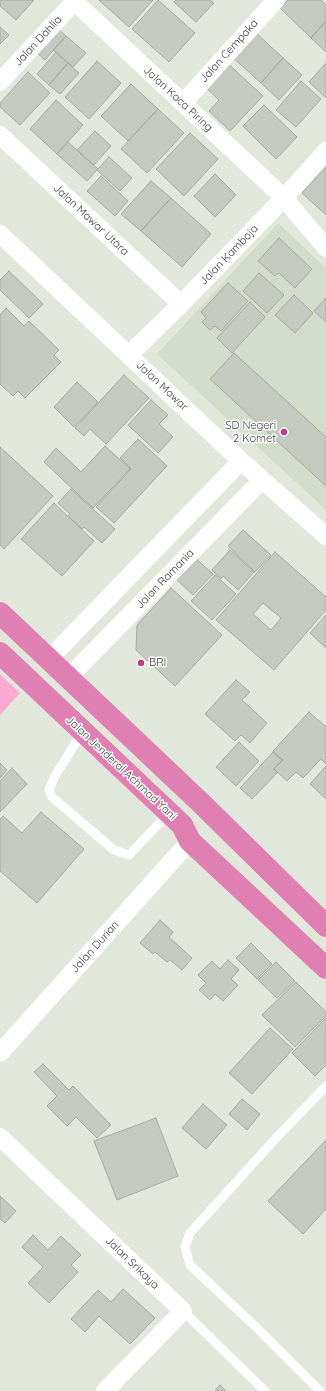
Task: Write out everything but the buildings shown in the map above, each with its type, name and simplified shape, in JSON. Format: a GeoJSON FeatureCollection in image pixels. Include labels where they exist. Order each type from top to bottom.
{"type":"FeatureCollection","features":[{"type":"Feature","properties":{"kind":"highway"},"geometry":{"type":"LineString","coordinates":[[0,613],[201,803],[326,926]]}},
{"type":"Feature","properties":{"kind":"highway","name":"Jalan Jenderal Achmad Yani"},"geometry":{"type":"LineString","coordinates":[[0,653],[83,731],[326,968]]}},
{"type":"Feature","properties":{"kind":"highway"},"geometry":{"type":"LineString","coordinates":[[180,826],[201,803]]}},
{"type":"Feature","properties":{"kind":"street","name":"Jalan Cempaka"},"geometry":{"type":"LineString","coordinates":[[183,103],[276,0]]}},
{"type":"Feature","properties":{"kind":"street","name":"Jalan Kaca Piring"},"geometry":{"type":"LineString","coordinates":[[75,1],[284,198],[326,248]]}},
{"type":"Feature","properties":{"kind":"street","name":"Jalan Dahlia"},"geometry":{"type":"LineString","coordinates":[[0,82],[75,1]]}},
{"type":"Feature","properties":{"kind":"street","name":"Jalan Mawar Utara"},"geometry":{"type":"LineString","coordinates":[[0,135],[182,304]]}},
{"type":"Feature","properties":{"kind":"street","name":"Jalan Kamboja"},"geometry":{"type":"LineString","coordinates":[[129,355],[182,304],[284,198],[326,151]]}},
{"type":"Feature","properties":{"kind":"street","name":"Jalan Mawar"},"geometry":{"type":"LineString","coordinates":[[0,234],[241,461],[326,536]]}},
{"type":"Feature","properties":{"kind":"street"},"geometry":{"type":"LineString","coordinates":[[49,658],[241,461]]}},
{"type":"Feature","properties":{"kind":"street","name":"Jalan Ramania"},"geometry":{"type":"LineString","coordinates":[[69,677],[262,480]]}},
{"type":"Feature","properties":{"kind":"street","name":"Jalan Durian"},"geometry":{"type":"LineString","coordinates":[[0,1053],[180,826]]}},
{"type":"Feature","properties":{"kind":"street","name":"Jalan Srikaya"},"geometry":{"type":"LineString","coordinates":[[0,1137],[183,1312]]}},
{"type":"Feature","properties":{"kind":"street"},"geometry":{"type":"LineString","coordinates":[[105,1391],[183,1312]]}},
{"type":"Feature","properties":{"kind":"lane"},"geometry":{"type":"LineString","coordinates":[[83,731],[55,776],[49,790],[52,797],[114,850],[129,855],[180,826]]}},
{"type":"Feature","properties":{"kind":"lane"},"geometry":{"type":"LineString","coordinates":[[320,1391],[259,1330],[190,1265],[185,1247],[190,1233],[276,1138],[326,1086]]}},
{"type":"Feature","properties":{"kind":"lane"},"geometry":{"type":"LineString","coordinates":[[183,1312],[265,1391]]}},
{"type":"Feature","properties":{"kind":"shaded area","name":"SD Negeri 2 Komet"},"geometry":{"type":"Polygon","coordinates":[[[278,223],[326,268],[326,510],[157,354],[278,223]]]}},
{"type":"Feature","properties":{"kind":"shaded area"},"geometry":{"type":"Polygon","coordinates":[[[0,674],[20,693],[0,715],[0,674]]]}},
{"type":"Feature","properties":{"kind":"place","name":"SD Negeri 2 Komet"},"geometry":{"type":"Point","coordinates":[284,432]}},
{"type":"Feature","properties":{"kind":"place","name":"BRI"},"geometry":{"type":"Point","coordinates":[141,663]}}]}
